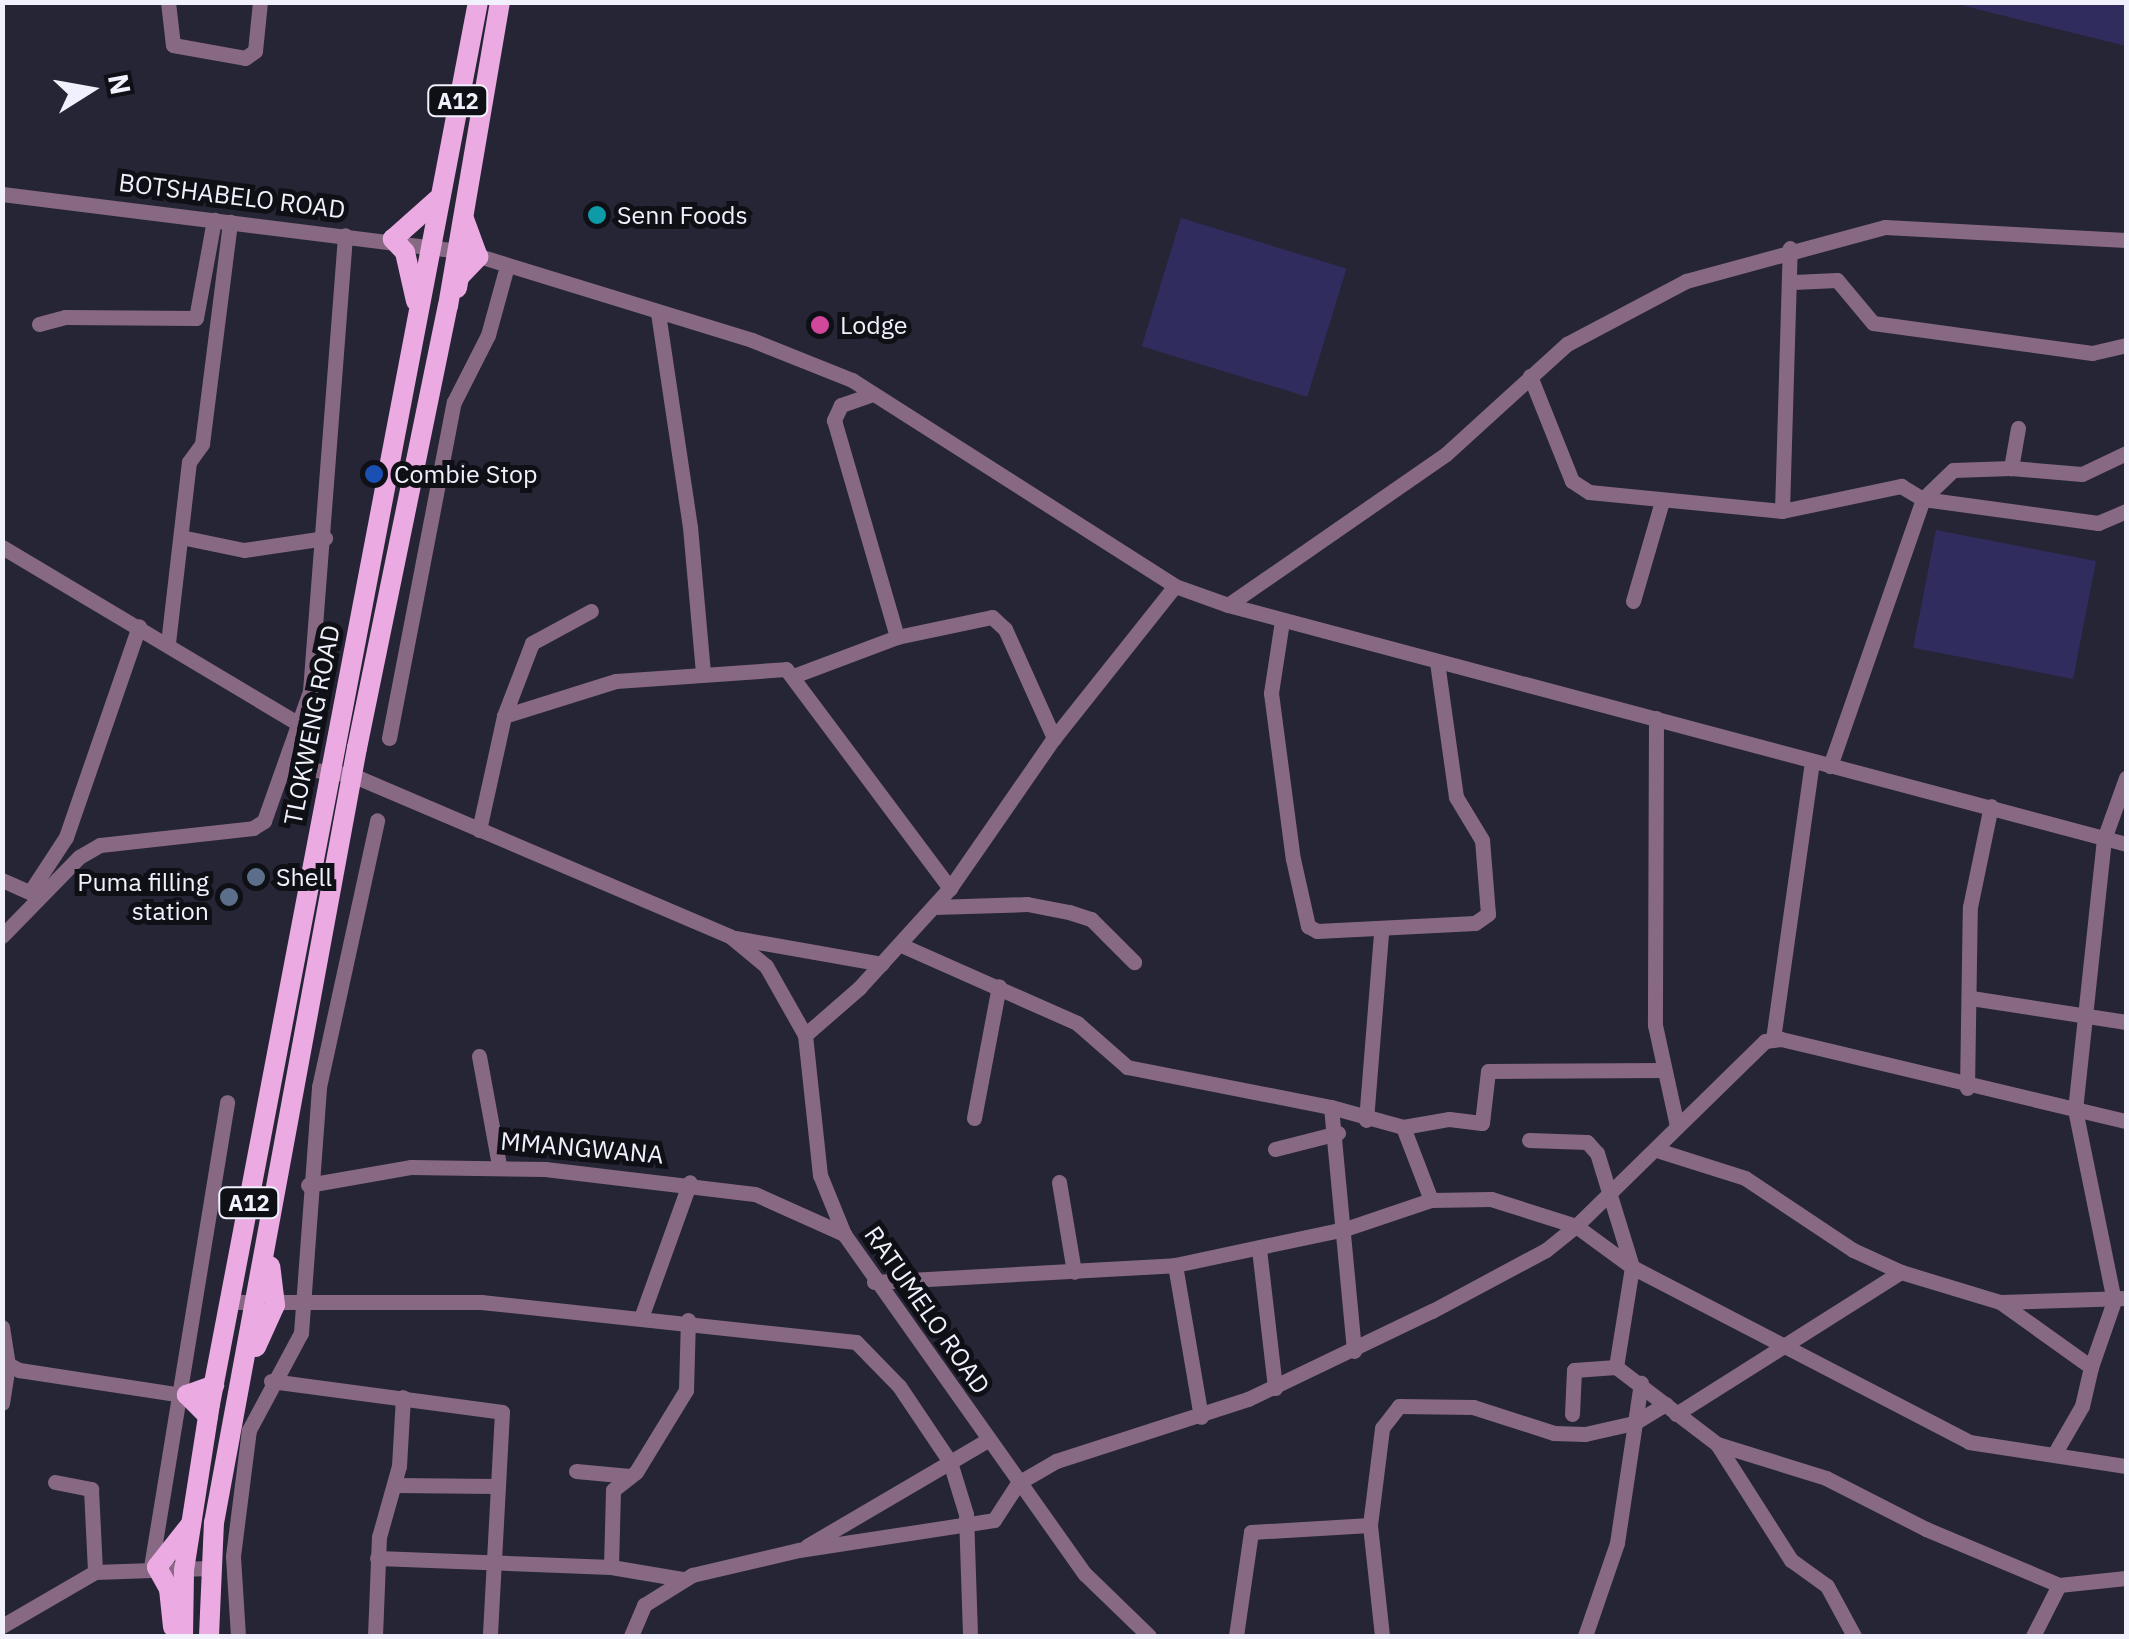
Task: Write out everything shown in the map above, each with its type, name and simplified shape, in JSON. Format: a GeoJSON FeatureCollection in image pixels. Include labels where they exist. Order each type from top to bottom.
{"type":"FeatureCollection","features":[{"type":"Feature","properties":{"kind":"main road","name":"TLOKWENG ROAD"},"geometry":{"type":"LineString","coordinates":[[180,1636],[184,1570],[208,1416],[328,771],[420,307],[437,200],[478,2]]}},
{"type":"Feature","properties":{"kind":"main road","name":"TLOKWENG ROAD"},"geometry":{"type":"LineString","coordinates":[[209,1636],[209,1568],[245,1378],[265,1304],[274,1220],[352,775],[448,306],[500,2]]}},
{"type":"Feature","properties":{"kind":"main road"},"geometry":{"type":"LineString","coordinates":[[448,306],[458,277],[478,257],[464,221],[466,197]]}},
{"type":"Feature","properties":{"kind":"main road"},"geometry":{"type":"LineString","coordinates":[[420,307],[405,252],[392,239],[437,200]]}},
{"type":"Feature","properties":{"kind":"main road"},"geometry":{"type":"LineString","coordinates":[[181,1395],[214,1385]]}},
{"type":"Feature","properties":{"kind":"main road"},"geometry":{"type":"LineString","coordinates":[[181,1395],[208,1416]]}},
{"type":"Feature","properties":{"kind":"main road"},"geometry":{"type":"LineString","coordinates":[[180,1636],[169,1589],[154,1567],[191,1524]]}},
{"type":"Feature","properties":{"kind":"street"},"geometry":{"type":"LineString","coordinates":[[168,2],[173,45],[245,58],[255,52],[260,2]]}},
{"type":"Feature","properties":{"kind":"street","name":"BOTSHABELO ROAD"},"geometry":{"type":"LineString","coordinates":[[4,193],[456,249],[752,340],[873,394],[1175,586],[1228,605],[2126,844]]}},
{"type":"Feature","properties":{"kind":"street"},"geometry":{"type":"LineString","coordinates":[[39,324],[65,318],[196,318],[222,221]]}},
{"type":"Feature","properties":{"kind":"street"},"geometry":{"type":"LineString","coordinates":[[168,643],[190,462],[202,444],[222,221]]}},
{"type":"Feature","properties":{"kind":"street"},"geometry":{"type":"LineString","coordinates":[[1228,605],[1446,454],[1530,376],[1624,309],[1686,280],[1790,248],[1885,227],[2126,240]]}},
{"type":"Feature","properties":{"kind":"street"},"geometry":{"type":"LineString","coordinates":[[34,894],[100,845],[260,824],[302,724],[320,619],[345,235]]}},
{"type":"Feature","properties":{"kind":"street"},"geometry":{"type":"LineString","coordinates":[[1782,511],[1781,392],[1793,282],[1790,248]]}},
{"type":"Feature","properties":{"kind":"street"},"geometry":{"type":"LineString","coordinates":[[390,738],[454,402],[488,335],[507,266]]}},
{"type":"Feature","properties":{"kind":"street"},"geometry":{"type":"LineString","coordinates":[[1793,282],[1837,280],[1873,323],[2092,353],[2126,345]]}},
{"type":"Feature","properties":{"kind":"street"},"geometry":{"type":"LineString","coordinates":[[658,313],[690,527],[702,672]]}},
{"type":"Feature","properties":{"kind":"street"},"geometry":{"type":"LineString","coordinates":[[1530,376],[1572,482],[1589,492],[1782,511],[1901,486],[1923,499],[2098,524],[2126,511]]}},
{"type":"Feature","properties":{"kind":"street"},"geometry":{"type":"LineString","coordinates":[[873,394],[841,404],[834,420],[897,637]]}},
{"type":"Feature","properties":{"kind":"street"},"geometry":{"type":"LineString","coordinates":[[2011,468],[2018,428]]}},
{"type":"Feature","properties":{"kind":"street"},"geometry":{"type":"LineString","coordinates":[[1830,766],[1923,499],[1953,470],[2011,468],[2082,474],[2126,453]]}},
{"type":"Feature","properties":{"kind":"street"},"geometry":{"type":"LineString","coordinates":[[1634,601],[1662,501]]}},
{"type":"Feature","properties":{"kind":"street"},"geometry":{"type":"LineString","coordinates":[[182,538],[244,550],[325,538]]}},
{"type":"Feature","properties":{"kind":"street"},"geometry":{"type":"LineString","coordinates":[[2,547],[302,724]]}},
{"type":"Feature","properties":{"kind":"street"},"geometry":{"type":"LineString","coordinates":[[806,1035],[902,945],[950,888],[1054,738],[1175,586]]}},
{"type":"Feature","properties":{"kind":"street"},"geometry":{"type":"LineString","coordinates":[[479,830],[504,716],[532,643],[591,611]]}},
{"type":"Feature","properties":{"kind":"street"},"geometry":{"type":"LineString","coordinates":[[796,674],[897,637],[997,619],[1054,738]]}},
{"type":"Feature","properties":{"kind":"street"},"geometry":{"type":"LineString","coordinates":[[1282,621],[1271,693],[1308,926],[1380,932],[1475,923],[1490,910],[1482,840],[1456,797],[1437,660]]}},
{"type":"Feature","properties":{"kind":"street"},"geometry":{"type":"LineString","coordinates":[[2,936],[34,894],[66,837],[139,626]]}},
{"type":"Feature","properties":{"kind":"street"},"geometry":{"type":"LineString","coordinates":[[504,716],[616,681],[786,668],[796,674],[817,712],[950,888]]}},
{"type":"Feature","properties":{"kind":"street"},"geometry":{"type":"LineString","coordinates":[[1656,718],[1654,1025],[1677,1126]]}},
{"type":"Feature","properties":{"kind":"street"},"geometry":{"type":"LineString","coordinates":[[1773,1039],[1812,762]]}},
{"type":"Feature","properties":{"kind":"street","name":"RATUMELO ROAD"},"geometry":{"type":"LineString","coordinates":[[286,766],[352,775],[731,938],[780,985],[806,1035],[820,1175],[844,1234],[874,1282],[1085,1574],[1150,1636]]}},
{"type":"Feature","properties":{"kind":"street"},"geometry":{"type":"LineString","coordinates":[[2056,1451],[2082,1406],[2091,1367],[2120,1300],[2076,1110],[2104,839],[2126,778]]}},
{"type":"Feature","properties":{"kind":"street"},"geometry":{"type":"LineString","coordinates":[[1967,1088],[1970,907],[1991,806]]}},
{"type":"Feature","properties":{"kind":"street"},"geometry":{"type":"LineString","coordinates":[[238,1636],[233,1556],[249,1430],[271,1381],[298,1343],[319,1087],[377,820]]}},
{"type":"Feature","properties":{"kind":"street"},"geometry":{"type":"LineString","coordinates":[[2,880],[34,894]]}},
{"type":"Feature","properties":{"kind":"street"},"geometry":{"type":"LineString","coordinates":[[934,907],[1026,904],[1069,912],[1091,920],[1134,962]]}},
{"type":"Feature","properties":{"kind":"street"},"geometry":{"type":"LineString","coordinates":[[1366,1120],[1380,932]]}},
{"type":"Feature","properties":{"kind":"street"},"geometry":{"type":"LineString","coordinates":[[731,938],[882,964]]}},
{"type":"Feature","properties":{"kind":"street"},"geometry":{"type":"LineString","coordinates":[[902,945],[1077,1023],[1127,1068],[1331,1106],[1366,1120],[1403,1127],[1449,1119],[1482,1123],[1488,1071],[1663,1070]]}},
{"type":"Feature","properties":{"kind":"street"},"geometry":{"type":"LineString","coordinates":[[974,1118],[998,986]]}},
{"type":"Feature","properties":{"kind":"street"},"geometry":{"type":"LineString","coordinates":[[1971,998],[2126,1022]]}},
{"type":"Feature","properties":{"kind":"street"},"geometry":{"type":"LineString","coordinates":[[644,1604],[682,1579],[799,1550],[967,1529],[997,1518],[1018,1483],[1089,1446],[1201,1417],[1354,1351],[1546,1250],[1660,1150],[1677,1126],[1757,1046],[1773,1039],[1967,1088],[2126,1121]]}},
{"type":"Feature","properties":{"kind":"street"},"geometry":{"type":"LineString","coordinates":[[479,1056],[499,1165]]}},
{"type":"Feature","properties":{"kind":"street"},"geometry":{"type":"LineString","coordinates":[[154,1567],[227,1102]]}},
{"type":"Feature","properties":{"kind":"street"},"geometry":{"type":"LineString","coordinates":[[1331,1106],[1338,1134],[1354,1351]]}},
{"type":"Feature","properties":{"kind":"street"},"geometry":{"type":"LineString","coordinates":[[1403,1127],[1432,1200]]}},
{"type":"Feature","properties":{"kind":"street"},"geometry":{"type":"LineString","coordinates":[[1275,1148],[1338,1134]]}},
{"type":"Feature","properties":{"kind":"street"},"geometry":{"type":"LineString","coordinates":[[1529,1140],[1587,1142],[1612,1195],[1632,1268],[1616,1367]]}},
{"type":"Feature","properties":{"kind":"street"},"geometry":{"type":"LineString","coordinates":[[1660,1150],[1745,1178],[1852,1250],[1901,1272],[2000,1302],[2120,1300]]}},
{"type":"Feature","properties":{"kind":"street","name":"MMANGWANA"},"geometry":{"type":"LineString","coordinates":[[308,1185],[392,1169],[499,1165],[690,1182],[755,1194],[844,1234]]}},
{"type":"Feature","properties":{"kind":"street"},"geometry":{"type":"LineString","coordinates":[[642,1315],[690,1182]]}},
{"type":"Feature","properties":{"kind":"street"},"geometry":{"type":"LineString","coordinates":[[1058,1182],[1074,1272]]}},
{"type":"Feature","properties":{"kind":"street"},"geometry":{"type":"LineString","coordinates":[[874,1282],[1176,1265],[1345,1229],[1432,1200],[1491,1198],[1576,1226],[1632,1268],[1969,1442],[2056,1451],[2126,1466]]}},
{"type":"Feature","properties":{"kind":"street"},"geometry":{"type":"LineString","coordinates":[[1258,1250],[1275,1388]]}},
{"type":"Feature","properties":{"kind":"street"},"geometry":{"type":"LineString","coordinates":[[1176,1265],[1201,1417]]}},
{"type":"Feature","properties":{"kind":"street"},"geometry":{"type":"LineString","coordinates":[[1382,1636],[1370,1524],[1382,1428],[1398,1406],[1473,1407],[1554,1433],[1634,1424],[1671,1409],[1787,1347],[1901,1272]]}},
{"type":"Feature","properties":{"kind":"street"},"geometry":{"type":"LineString","coordinates":[[230,1302],[481,1302],[688,1320],[865,1346],[950,1462],[967,1529],[970,1636]]}},
{"type":"Feature","properties":{"kind":"street"},"geometry":{"type":"LineString","coordinates":[[2000,1302],[2091,1367]]}},
{"type":"Feature","properties":{"kind":"street"},"geometry":{"type":"LineString","coordinates":[[611,1568],[613,1490],[630,1476],[686,1390],[688,1320]]}},
{"type":"Feature","properties":{"kind":"street"},"geometry":{"type":"LineString","coordinates":[[2,1327],[8,1364],[2,1403]]}},
{"type":"Feature","properties":{"kind":"street"},"geometry":{"type":"LineString","coordinates":[[8,1364],[181,1395]]}},
{"type":"Feature","properties":{"kind":"street"},"geometry":{"type":"LineString","coordinates":[[1572,1414],[1574,1370],[1616,1367],[1641,1383],[1716,1444],[1791,1560],[1827,1586],[1854,1636]]}},
{"type":"Feature","properties":{"kind":"street"},"geometry":{"type":"LineString","coordinates":[[271,1381],[502,1412],[491,1560],[490,1636]]}},
{"type":"Feature","properties":{"kind":"street"},"geometry":{"type":"LineString","coordinates":[[1585,1636],[1617,1543],[1641,1383]]}},
{"type":"Feature","properties":{"kind":"street"},"geometry":{"type":"LineString","coordinates":[[375,1636],[378,1558],[394,1485],[403,1397]]}},
{"type":"Feature","properties":{"kind":"street"},"geometry":{"type":"LineString","coordinates":[[799,1550],[988,1440]]}},
{"type":"Feature","properties":{"kind":"street"},"geometry":{"type":"LineString","coordinates":[[1716,1444],[1826,1478],[1926,1530],[2059,1584],[2126,1578]]}},
{"type":"Feature","properties":{"kind":"street"},"geometry":{"type":"LineString","coordinates":[[576,1471],[630,1476]]}},
{"type":"Feature","properties":{"kind":"street"},"geometry":{"type":"LineString","coordinates":[[55,1482],[91,1489],[95,1572]]}},
{"type":"Feature","properties":{"kind":"street"},"geometry":{"type":"LineString","coordinates":[[394,1485],[496,1486]]}},
{"type":"Feature","properties":{"kind":"street"},"geometry":{"type":"LineString","coordinates":[[1236,1636],[1244,1547],[1251,1532],[1370,1524]]}},
{"type":"Feature","properties":{"kind":"street"},"geometry":{"type":"LineString","coordinates":[[378,1558],[491,1560],[640,1570],[682,1579]]}},
{"type":"Feature","properties":{"kind":"street"},"geometry":{"type":"LineString","coordinates":[[2,1626],[95,1572],[209,1568]]}},
{"type":"Feature","properties":{"kind":"street"},"geometry":{"type":"LineString","coordinates":[[631,1636],[644,1604],[640,1570]]}},
{"type":"Feature","properties":{"kind":"street"},"geometry":{"type":"LineString","coordinates":[[2033,1636],[2059,1584]]}},
{"type":"Feature","properties":{"kind":"shaded area"},"geometry":{"type":"Polygon","coordinates":[[[1953,3],[2126,3],[2126,46],[1953,3]]]}},
{"type":"Feature","properties":{"kind":"shaded area"},"geometry":{"type":"Polygon","coordinates":[[[1181,218],[1346,269],[1307,397],[1142,346],[1181,218]]]}},
{"type":"Feature","properties":{"kind":"shaded area"},"geometry":{"type":"Polygon","coordinates":[[[1936,530],[2096,561],[2073,679],[1913,648],[1936,530]]]}},
{"type":"Feature","properties":{"kind":"place","name":"Senn Foods"},"geometry":{"type":"Point","coordinates":[597,215]}},
{"type":"Feature","properties":{"kind":"place","name":"Lodge"},"geometry":{"type":"Point","coordinates":[820,325]}},
{"type":"Feature","properties":{"kind":"place","name":"Combie Stop"},"geometry":{"type":"Point","coordinates":[374,474]}},
{"type":"Feature","properties":{"kind":"place","name":"Shell"},"geometry":{"type":"Point","coordinates":[256,877]}},
{"type":"Feature","properties":{"kind":"place","name":"Puma filling station"},"geometry":{"type":"Point","coordinates":[229,897]}}]}
